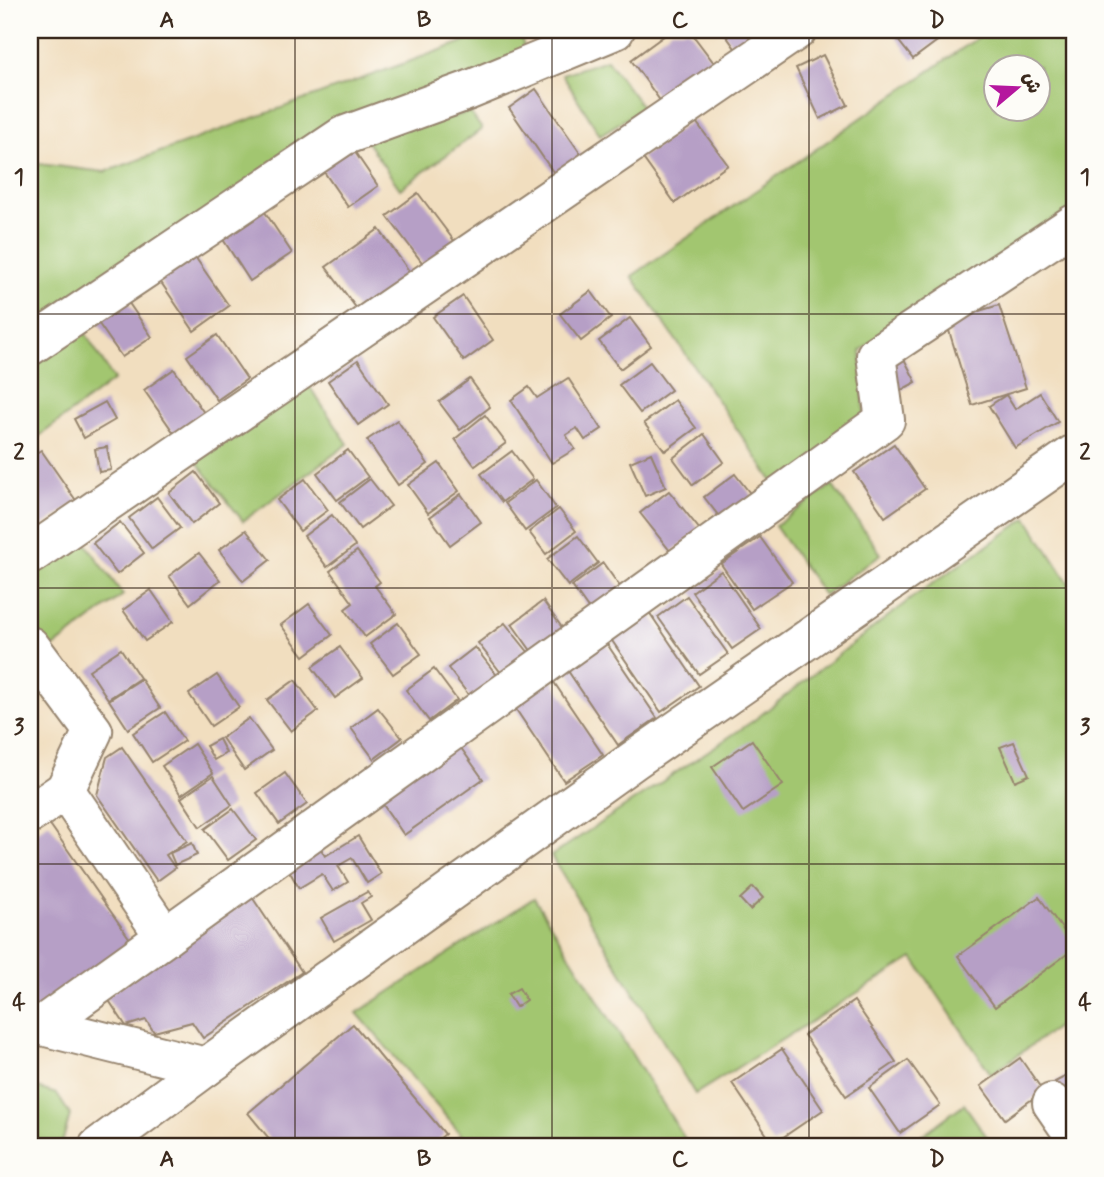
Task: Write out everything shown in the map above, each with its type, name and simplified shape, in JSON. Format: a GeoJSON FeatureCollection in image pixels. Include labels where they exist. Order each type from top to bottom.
{"type":"FeatureCollection","features":[{"type":"Feature","properties":{"kind":"street"},"geometry":{"type":"LineString","coordinates":[[30,346],[343,136],[467,91],[615,30]]}},
{"type":"Feature","properties":{"kind":"street"},"geometry":{"type":"LineString","coordinates":[[30,555],[797,30]]}},
{"type":"Feature","properties":{"kind":"street"},"geometry":{"type":"LineString","coordinates":[[36,1025],[165,937],[885,420],[876,355],[1074,224]]}},
{"type":"Feature","properties":{"kind":"street"},"geometry":{"type":"LineString","coordinates":[[98,1147],[634,760],[1074,454]]}},
{"type":"Feature","properties":{"kind":"street"},"geometry":{"type":"LineString","coordinates":[[30,646],[93,731],[65,790],[30,814]]}},
{"type":"Feature","properties":{"kind":"street"},"geometry":{"type":"LineString","coordinates":[[65,790],[165,937]]}},
{"type":"Feature","properties":{"kind":"street"},"geometry":{"type":"LineString","coordinates":[[36,1025],[206,1067]]}},
{"type":"Feature","properties":{"kind":"street"},"geometry":{"type":"LineString","coordinates":[[1052,1103],[1074,1135]]}},
{"type":"Feature","properties":{"kind":"green space"},"geometry":{"type":"Polygon","coordinates":[[[496,30],[518,30],[525,49],[46,320],[30,284],[30,163],[105,172],[496,30]]]}},
{"type":"Feature","properties":{"kind":"green space"},"geometry":{"type":"Polygon","coordinates":[[[989,30],[1074,30],[1074,206],[861,350],[865,425],[778,489],[632,276],[989,30]]]}},
{"type":"Feature","properties":{"kind":"green space"},"geometry":{"type":"Polygon","coordinates":[[[607,60],[643,108],[600,135],[562,74],[607,60]]]}},
{"type":"Feature","properties":{"kind":"green space"},"geometry":{"type":"Polygon","coordinates":[[[470,112],[482,129],[400,189],[365,139],[470,112]]]}},
{"type":"Feature","properties":{"kind":"green space"},"geometry":{"type":"Polygon","coordinates":[[[81,326],[114,380],[30,443],[30,361],[81,326]]]}},
{"type":"Feature","properties":{"kind":"green space"},"geometry":{"type":"Polygon","coordinates":[[[299,371],[348,444],[243,521],[186,448],[299,371]]]}},
{"type":"Feature","properties":{"kind":"green space"},"geometry":{"type":"Polygon","coordinates":[[[832,485],[881,554],[824,595],[775,526],[832,485]]]}},
{"type":"Feature","properties":{"kind":"green space"},"geometry":{"type":"Polygon","coordinates":[[[1027,518],[1074,591],[1074,1015],[991,1074],[913,958],[695,1094],[551,856],[753,721],[913,597],[1027,518]]]}},
{"type":"Feature","properties":{"kind":"green space"},"geometry":{"type":"Polygon","coordinates":[[[73,525],[123,595],[39,658],[30,646],[30,555],[73,525]]]}},
{"type":"Feature","properties":{"kind":"green space"},"geometry":{"type":"Polygon","coordinates":[[[534,898],[690,1147],[447,1147],[461,1134],[357,1013],[534,898]]]}},
{"type":"Feature","properties":{"kind":"green space"},"geometry":{"type":"Polygon","coordinates":[[[30,1086],[57,1094],[70,1115],[61,1147],[30,1147],[30,1086]]]}},
{"type":"Feature","properties":{"kind":"green space"},"geometry":{"type":"Polygon","coordinates":[[[964,1104],[994,1147],[906,1147],[964,1104]]]}},
{"type":"Feature","properties":{"kind":"building"},"geometry":{"type":"Polygon","coordinates":[[[672,30],[689,30],[717,67],[664,106],[631,60],[672,30]]]}},
{"type":"Feature","properties":{"kind":"building"},"geometry":{"type":"Polygon","coordinates":[[[722,30],[765,30],[737,51],[722,30]]]}},
{"type":"Feature","properties":{"kind":"building"},"geometry":{"type":"Polygon","coordinates":[[[890,30],[952,30],[913,59],[890,30]]]}},
{"type":"Feature","properties":{"kind":"building"},"geometry":{"type":"Polygon","coordinates":[[[823,55],[848,105],[820,119],[796,68],[823,55]]]}},
{"type":"Feature","properties":{"kind":"building"},"geometry":{"type":"Polygon","coordinates":[[[536,89],[587,163],[560,182],[509,108],[536,89]]]}},
{"type":"Feature","properties":{"kind":"building"},"geometry":{"type":"Polygon","coordinates":[[[694,119],[728,165],[675,203],[642,157],[694,119]]]}},
{"type":"Feature","properties":{"kind":"building"},"geometry":{"type":"Polygon","coordinates":[[[348,142],[378,186],[348,207],[318,163],[348,142]]]}},
{"type":"Feature","properties":{"kind":"building"},"geometry":{"type":"Polygon","coordinates":[[[418,193],[455,242],[424,265],[387,216],[418,193]]]}},
{"type":"Feature","properties":{"kind":"building"},"geometry":{"type":"Polygon","coordinates":[[[257,200],[292,253],[250,281],[215,227],[257,200]]]}},
{"type":"Feature","properties":{"kind":"building"},"geometry":{"type":"Polygon","coordinates":[[[379,229],[412,275],[360,313],[326,267],[379,229]]]}},
{"type":"Feature","properties":{"kind":"building"},"geometry":{"type":"Polygon","coordinates":[[[191,251],[229,306],[194,331],[156,275],[191,251]]]}},
{"type":"Feature","properties":{"kind":"building"},"geometry":{"type":"Polygon","coordinates":[[[591,291],[611,318],[581,341],[560,314],[591,291]]]}},
{"type":"Feature","properties":{"kind":"building"},"geometry":{"type":"Polygon","coordinates":[[[122,293],[152,337],[122,357],[92,314],[122,293]]]}},
{"type":"Feature","properties":{"kind":"building"},"geometry":{"type":"Polygon","coordinates":[[[463,296],[493,340],[464,361],[433,317],[463,296]]]}},
{"type":"Feature","properties":{"kind":"building"},"geometry":{"type":"Polygon","coordinates":[[[999,305],[1026,388],[972,405],[946,321],[999,305]]]}},
{"type":"Feature","properties":{"kind":"building"},"geometry":{"type":"Polygon","coordinates":[[[630,318],[651,346],[620,369],[599,341],[630,318]]]}},
{"type":"Feature","properties":{"kind":"building"},"geometry":{"type":"Polygon","coordinates":[[[217,335],[247,379],[217,400],[187,356],[217,335]]]}},
{"type":"Feature","properties":{"kind":"building"},"geometry":{"type":"Polygon","coordinates":[[[900,351],[916,382],[896,393],[880,361],[900,351]]]}},
{"type":"Feature","properties":{"kind":"building"},"geometry":{"type":"Polygon","coordinates":[[[358,360],[388,404],[358,425],[328,381],[358,360]]]}},
{"type":"Feature","properties":{"kind":"building"},"geometry":{"type":"Polygon","coordinates":[[[650,362],[671,390],[640,413],[619,385],[650,362]]]}},
{"type":"Feature","properties":{"kind":"building"},"geometry":{"type":"Polygon","coordinates":[[[174,369],[204,413],[174,433],[144,390],[174,369]]]}},
{"type":"Feature","properties":{"kind":"building"},"geometry":{"type":"Polygon","coordinates":[[[568,378],[602,429],[585,440],[577,428],[566,435],[575,449],[552,463],[511,400],[529,387],[537,398],[568,378]]]}},
{"type":"Feature","properties":{"kind":"building"},"geometry":{"type":"Polygon","coordinates":[[[470,379],[490,407],[460,430],[439,402],[470,379]]]}},
{"type":"Feature","properties":{"kind":"building"},"geometry":{"type":"Polygon","coordinates":[[[1040,393],[1058,422],[1015,448],[989,406],[1006,395],[1015,409],[1040,393]]]}},
{"type":"Feature","properties":{"kind":"building"},"geometry":{"type":"Polygon","coordinates":[[[675,400],[696,428],[665,451],[644,423],[675,400]]]}},
{"type":"Feature","properties":{"kind":"building"},"geometry":{"type":"Polygon","coordinates":[[[105,402],[115,420],[84,438],[74,419],[105,402]]]}},
{"type":"Feature","properties":{"kind":"building"},"geometry":{"type":"Polygon","coordinates":[[[485,415],[506,443],[475,466],[455,439],[485,415]]]}},
{"type":"Feature","properties":{"kind":"building"},"geometry":{"type":"Polygon","coordinates":[[[397,420],[428,464],[398,485],[367,440],[397,420]]]}},
{"type":"Feature","properties":{"kind":"building"},"geometry":{"type":"Polygon","coordinates":[[[704,434],[724,462],[693,485],[673,458],[704,434]]]}},
{"type":"Feature","properties":{"kind":"building"},"geometry":{"type":"Polygon","coordinates":[[[894,444],[925,489],[885,517],[854,472],[894,444]]]}},
{"type":"Feature","properties":{"kind":"building"},"geometry":{"type":"Polygon","coordinates":[[[107,447],[111,470],[99,472],[95,449],[107,447]]]}},
{"type":"Feature","properties":{"kind":"building"},"geometry":{"type":"Polygon","coordinates":[[[41,450],[77,502],[30,534],[30,457],[41,450]]]}},
{"type":"Feature","properties":{"kind":"building"},"geometry":{"type":"Polygon","coordinates":[[[348,450],[368,477],[337,500],[317,473],[348,450]]]}},
{"type":"Feature","properties":{"kind":"building"},"geometry":{"type":"Polygon","coordinates":[[[512,451],[533,479],[502,502],[481,474],[512,451]]]}},
{"type":"Feature","properties":{"kind":"building"},"geometry":{"type":"Polygon","coordinates":[[[651,453],[666,487],[645,496],[630,462],[651,453]]]}},
{"type":"Feature","properties":{"kind":"building"},"geometry":{"type":"Polygon","coordinates":[[[439,463],[459,491],[428,513],[408,485],[439,463]]]}},
{"type":"Feature","properties":{"kind":"building"},"geometry":{"type":"Polygon","coordinates":[[[196,472],[219,503],[192,524],[169,493],[196,472]]]}},
{"type":"Feature","properties":{"kind":"building"},"geometry":{"type":"Polygon","coordinates":[[[735,474],[756,501],[725,524],[704,497],[735,474]]]}},
{"type":"Feature","properties":{"kind":"building"},"geometry":{"type":"Polygon","coordinates":[[[305,479],[328,510],[300,531],[277,500],[305,479]]]}},
{"type":"Feature","properties":{"kind":"building"},"geometry":{"type":"Polygon","coordinates":[[[370,479],[391,506],[360,529],[340,502],[370,479]]]}},
{"type":"Feature","properties":{"kind":"building"},"geometry":{"type":"Polygon","coordinates":[[[536,480],[556,508],[525,531],[505,503],[536,480]]]}},
{"type":"Feature","properties":{"kind":"building"},"geometry":{"type":"Polygon","coordinates":[[[669,491],[700,530],[671,552],[640,513],[669,491]]]}},
{"type":"Feature","properties":{"kind":"building"},"geometry":{"type":"Polygon","coordinates":[[[461,494],[481,522],[450,545],[430,517],[461,494]]]}},
{"type":"Feature","properties":{"kind":"building"},"geometry":{"type":"Polygon","coordinates":[[[157,497],[180,528],[152,549],[129,518],[157,497]]]}},
{"type":"Feature","properties":{"kind":"building"},"geometry":{"type":"Polygon","coordinates":[[[559,509],[576,531],[546,554],[529,532],[559,509]]]}},
{"type":"Feature","properties":{"kind":"building"},"geometry":{"type":"Polygon","coordinates":[[[332,515],[355,546],[327,567],[304,536],[332,515]]]}},
{"type":"Feature","properties":{"kind":"building"},"geometry":{"type":"Polygon","coordinates":[[[120,522],[144,553],[117,574],[93,543],[120,522]]]}},
{"type":"Feature","properties":{"kind":"building"},"geometry":{"type":"Polygon","coordinates":[[[246,530],[270,560],[243,581],[219,550],[246,530]]]}},
{"type":"Feature","properties":{"kind":"building"},"geometry":{"type":"Polygon","coordinates":[[[578,536],[598,563],[568,586],[547,559],[578,536]]]}},
{"type":"Feature","properties":{"kind":"building"},"geometry":{"type":"Polygon","coordinates":[[[760,537],[792,582],[752,609],[721,564],[760,537]]]}},
{"type":"Feature","properties":{"kind":"building"},"geometry":{"type":"Polygon","coordinates":[[[357,551],[380,582],[375,586],[396,614],[365,637],[345,609],[353,603],[330,571],[357,551]]]}},
{"type":"Feature","properties":{"kind":"building"},"geometry":{"type":"Polygon","coordinates":[[[199,553],[220,580],[190,604],[169,576],[199,553]]]}},
{"type":"Feature","properties":{"kind":"building"},"geometry":{"type":"Polygon","coordinates":[[[603,563],[623,591],[592,614],[572,586],[603,563]]]}},
{"type":"Feature","properties":{"kind":"building"},"geometry":{"type":"Polygon","coordinates":[[[721,571],[761,629],[732,649],[692,592],[721,571]]]}},
{"type":"Feature","properties":{"kind":"building"},"geometry":{"type":"Polygon","coordinates":[[[151,590],[173,622],[145,641],[123,610],[151,590]]]}},
{"type":"Feature","properties":{"kind":"building"},"geometry":{"type":"Polygon","coordinates":[[[687,596],[728,654],[699,674],[658,617],[687,596]]]}},
{"type":"Feature","properties":{"kind":"building"},"geometry":{"type":"Polygon","coordinates":[[[543,601],[563,629],[532,652],[512,624],[543,601]]]}},
{"type":"Feature","properties":{"kind":"building"},"geometry":{"type":"Polygon","coordinates":[[[309,604],[332,635],[304,656],[281,625],[309,604]]]}},
{"type":"Feature","properties":{"kind":"building"},"geometry":{"type":"Polygon","coordinates":[[[645,606],[699,686],[661,712],[606,632],[645,606]]]}},
{"type":"Feature","properties":{"kind":"building"},"geometry":{"type":"Polygon","coordinates":[[[398,623],[421,654],[393,674],[370,644],[398,623]]]}},
{"type":"Feature","properties":{"kind":"building"},"geometry":{"type":"Polygon","coordinates":[[[505,623],[529,653],[502,674],[478,643],[505,623]]]}},
{"type":"Feature","properties":{"kind":"building"},"geometry":{"type":"Polygon","coordinates":[[[603,638],[657,718],[618,745],[564,665],[603,638]]]}},
{"type":"Feature","properties":{"kind":"building"},"geometry":{"type":"Polygon","coordinates":[[[340,647],[363,678],[335,698],[312,667],[340,647]]]}},
{"type":"Feature","properties":{"kind":"building"},"geometry":{"type":"Polygon","coordinates":[[[475,647],[499,678],[471,698],[448,668],[475,647]]]}},
{"type":"Feature","properties":{"kind":"building"},"geometry":{"type":"Polygon","coordinates":[[[121,649],[140,678],[108,699],[89,670],[121,649]]]}},
{"type":"Feature","properties":{"kind":"building"},"geometry":{"type":"Polygon","coordinates":[[[434,669],[457,700],[429,721],[406,690],[434,669]]]}},
{"type":"Feature","properties":{"kind":"building"},"geometry":{"type":"Polygon","coordinates":[[[217,675],[239,707],[211,726],[189,694],[217,675]]]}},
{"type":"Feature","properties":{"kind":"building"},"geometry":{"type":"Polygon","coordinates":[[[549,675],[603,755],[564,781],[511,702],[549,675]]]}},
{"type":"Feature","properties":{"kind":"building"},"geometry":{"type":"Polygon","coordinates":[[[141,679],[160,708],[128,729],[109,700],[141,679]]]}},
{"type":"Feature","properties":{"kind":"building"},"geometry":{"type":"Polygon","coordinates":[[[295,680],[318,711],[291,731],[267,700],[295,680]]]}},
{"type":"Feature","properties":{"kind":"building"},"geometry":{"type":"Polygon","coordinates":[[[378,708],[402,738],[374,759],[351,728],[378,708]]]}},
{"type":"Feature","properties":{"kind":"building"},"geometry":{"type":"Polygon","coordinates":[[[165,712],[184,741],[152,762],[133,733],[165,712]]]}},
{"type":"Feature","properties":{"kind":"building"},"geometry":{"type":"Polygon","coordinates":[[[249,718],[272,750],[244,770],[222,738],[249,718]]]}},
{"type":"Feature","properties":{"kind":"building"},"geometry":{"type":"Polygon","coordinates":[[[219,739],[226,753],[214,760],[206,746],[219,739]]]}},
{"type":"Feature","properties":{"kind":"building"},"geometry":{"type":"Polygon","coordinates":[[[752,740],[783,785],[743,812],[712,767],[752,740]]]}},
{"type":"Feature","properties":{"kind":"building"},"geometry":{"type":"Polygon","coordinates":[[[456,741],[483,779],[404,835],[377,796],[456,741]]]}},
{"type":"Feature","properties":{"kind":"building"},"geometry":{"type":"Polygon","coordinates":[[[1014,742],[1029,775],[1015,781],[1000,747],[1014,742]]]}},
{"type":"Feature","properties":{"kind":"building"},"geometry":{"type":"Polygon","coordinates":[[[194,744],[213,773],[181,795],[162,766],[194,744]]]}},
{"type":"Feature","properties":{"kind":"building"},"geometry":{"type":"Polygon","coordinates":[[[122,747],[187,841],[166,855],[175,868],[157,881],[97,795],[107,757],[122,747]]]}},
{"type":"Feature","properties":{"kind":"building"},"geometry":{"type":"Polygon","coordinates":[[[285,773],[307,804],[279,824],[257,793],[285,773]]]}},
{"type":"Feature","properties":{"kind":"building"},"geometry":{"type":"Polygon","coordinates":[[[213,776],[232,805],[200,827],[181,798],[213,776]]]}},
{"type":"Feature","properties":{"kind":"building"},"geometry":{"type":"Polygon","coordinates":[[[233,809],[256,840],[228,860],[205,829],[233,809]]]}},
{"type":"Feature","properties":{"kind":"building"},"geometry":{"type":"Polygon","coordinates":[[[49,823],[132,942],[30,1014],[30,837],[49,823]]]}},
{"type":"Feature","properties":{"kind":"building"},"geometry":{"type":"Polygon","coordinates":[[[358,836],[381,874],[367,883],[352,858],[338,866],[348,882],[333,891],[322,874],[299,888],[287,867],[320,847],[325,856],[358,836]]]}},
{"type":"Feature","properties":{"kind":"building"},"geometry":{"type":"Polygon","coordinates":[[[192,843],[197,855],[175,865],[170,853],[192,843]]]}},
{"type":"Feature","properties":{"kind":"building"},"geometry":{"type":"Polygon","coordinates":[[[753,887],[763,898],[750,910],[740,899],[753,887]]]}},
{"type":"Feature","properties":{"kind":"building"},"geometry":{"type":"Polygon","coordinates":[[[367,892],[371,897],[361,903],[371,920],[334,941],[321,918],[367,892]]]}},
{"type":"Feature","properties":{"kind":"building"},"geometry":{"type":"Polygon","coordinates":[[[252,897],[302,972],[203,1038],[192,1022],[154,1032],[146,1020],[126,1026],[106,996],[252,897]]]}},
{"type":"Feature","properties":{"kind":"building"},"geometry":{"type":"Polygon","coordinates":[[[1039,897],[1074,945],[1074,949],[995,1007],[958,956],[1039,897]]]}},
{"type":"Feature","properties":{"kind":"building"},"geometry":{"type":"Polygon","coordinates":[[[519,988],[526,1000],[516,1007],[508,994],[519,988]]]}},
{"type":"Feature","properties":{"kind":"building"},"geometry":{"type":"Polygon","coordinates":[[[854,1001],[896,1062],[846,1096],[804,1035],[854,1001]]]}},
{"type":"Feature","properties":{"kind":"building"},"geometry":{"type":"Polygon","coordinates":[[[353,1024],[445,1134],[430,1147],[276,1147],[248,1113],[353,1024]]]}},
{"type":"Feature","properties":{"kind":"building"},"geometry":{"type":"Polygon","coordinates":[[[782,1049],[823,1110],[773,1144],[732,1083],[782,1049]]]}},
{"type":"Feature","properties":{"kind":"building"},"geometry":{"type":"Polygon","coordinates":[[[1020,1058],[1043,1091],[1005,1119],[981,1086],[1020,1058]]]}},
{"type":"Feature","properties":{"kind":"building"},"geometry":{"type":"Polygon","coordinates":[[[908,1060],[940,1105],[900,1133],[869,1088],[908,1060]]]}},
{"type":"Feature","properties":{"kind":"building"},"geometry":{"type":"Polygon","coordinates":[[[1074,1072],[1074,1117],[1055,1082],[1074,1072]]]}}]}
